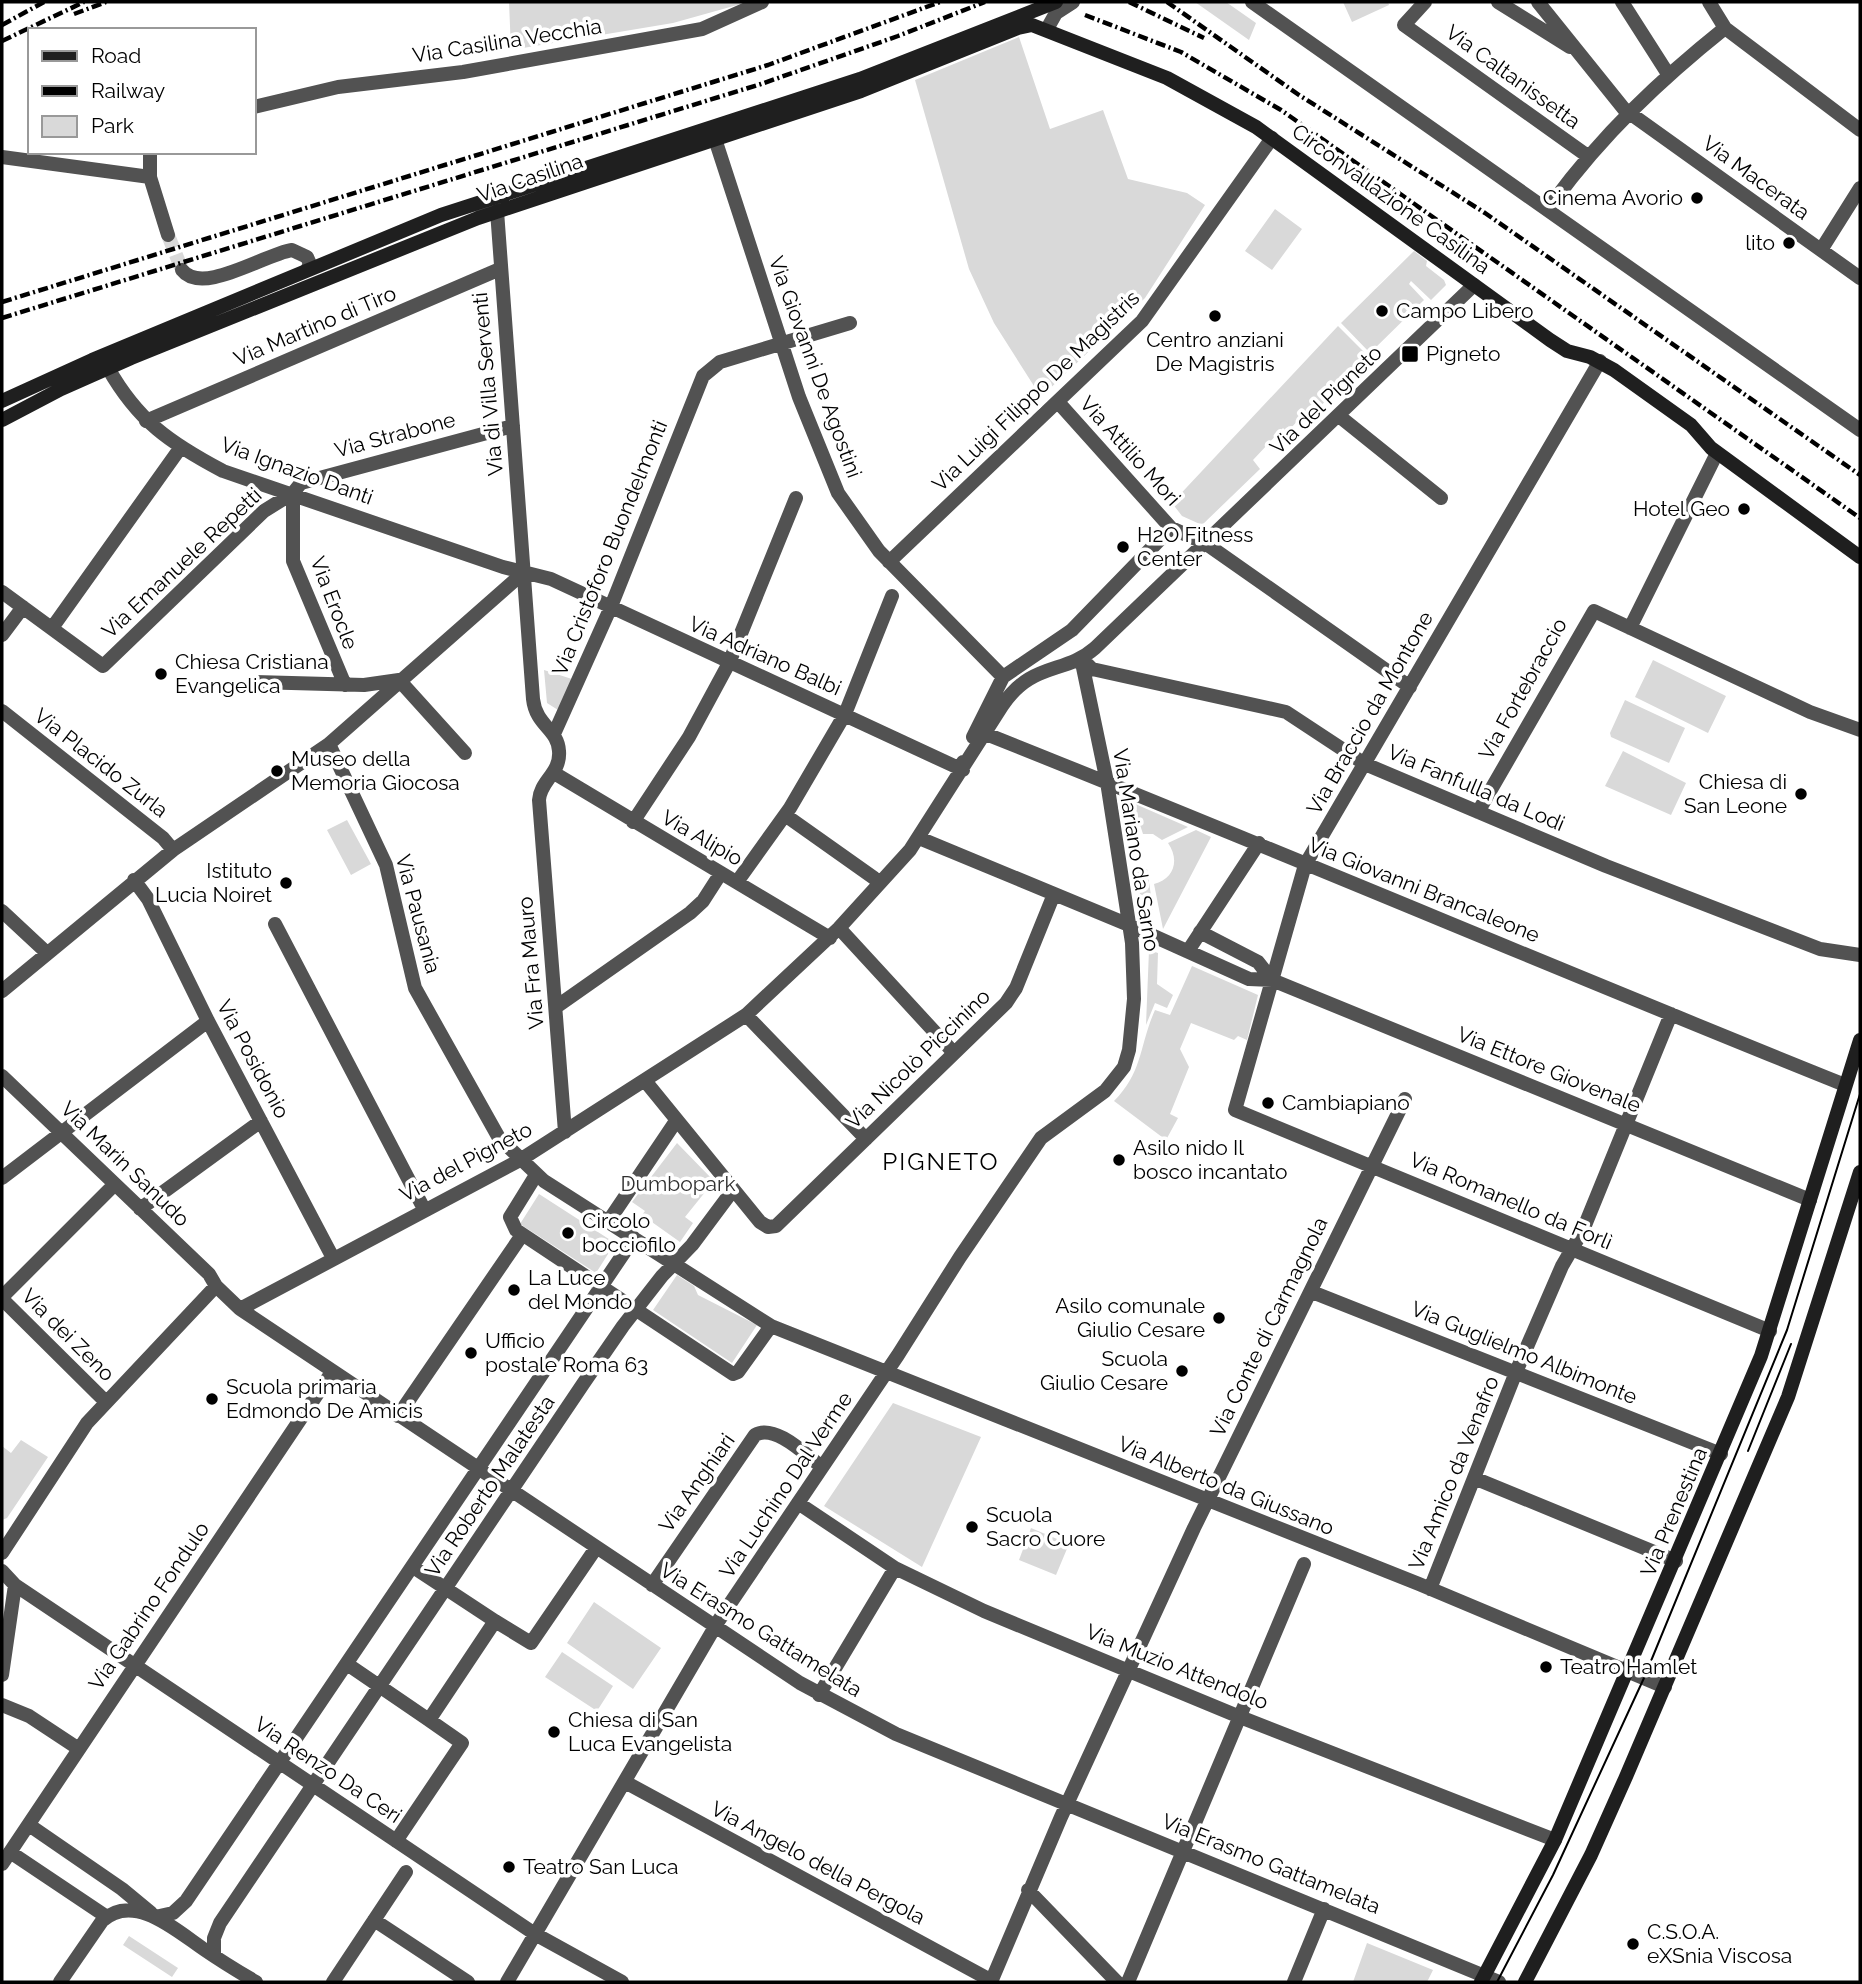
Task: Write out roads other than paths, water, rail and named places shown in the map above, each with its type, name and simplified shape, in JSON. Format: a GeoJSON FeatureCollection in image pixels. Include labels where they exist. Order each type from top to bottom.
{"type":"FeatureCollection","features":[{"type":"Feature","properties":{"kind":"main road","name":"Via Casilina"},"geometry":{"type":"LineString","coordinates":[[2,401],[92,359],[493,196],[882,72],[1055,2]]}},
{"type":"Feature","properties":{"kind":"main road","name":"Via Casilina"},"geometry":{"type":"LineString","coordinates":[[2,420],[108,368],[497,211],[861,91],[1021,26],[1032,25],[1046,29]]}},
{"type":"Feature","properties":{"kind":"main road","name":"Circonvallazione Casilina"},"geometry":{"type":"LineString","coordinates":[[1046,29],[1177,83],[1272,138],[1563,348],[1600,361],[1691,425],[1717,453],[1860,557]]}},
{"type":"Feature","properties":{"kind":"main road","name":"Via Prenestina"},"geometry":{"type":"LineString","coordinates":[[1483,1979],[1555,1840],[1721,1454],[1770,1331],[1860,1040]]}},
{"type":"Feature","properties":{"kind":"main road"},"geometry":{"type":"LineString","coordinates":[[1525,1982],[1591,1855],[1795,1379],[1856,1197],[1860,1172]]}},
{"type":"Feature","properties":{"kind":"street","name":"Via Casilina Vecchia"},"geometry":{"type":"LineString","coordinates":[[256,106],[338,86],[463,72],[702,29],[762,2]]}},
{"type":"Feature","properties":{"kind":"street"},"geometry":{"type":"LineString","coordinates":[[1046,29],[1056,13],[1073,2]]}},
{"type":"Feature","properties":{"kind":"street"},"geometry":{"type":"LineString","coordinates":[[1252,2],[1860,430]]}},
{"type":"Feature","properties":{"kind":"street","name":"Via Caltanissetta"},"geometry":{"type":"LineString","coordinates":[[1424,2],[1404,25],[1589,157]]}},
{"type":"Feature","properties":{"kind":"street"},"geometry":{"type":"LineString","coordinates":[[1498,2],[1538,30],[1574,49]]}},
{"type":"Feature","properties":{"kind":"street","name":"Via Macerata"},"geometry":{"type":"LineString","coordinates":[[1538,2],[1628,112],[1860,278]]}},
{"type":"Feature","properties":{"kind":"street"},"geometry":{"type":"LineString","coordinates":[[1622,2],[1668,74]]}},
{"type":"Feature","properties":{"kind":"street"},"geometry":{"type":"LineString","coordinates":[[1709,2],[1726,28],[1860,130]]}},
{"type":"Feature","properties":{"kind":"street"},"geometry":{"type":"LineString","coordinates":[[1553,202],[1628,112],[1668,74],[1726,28]]}},
{"type":"Feature","properties":{"kind":"street","name":"Via Luigi Filippo De Magistris"},"geometry":{"type":"LineString","coordinates":[[889,562],[1149,313],[1272,138]]}},
{"type":"Feature","properties":{"kind":"street","name":"Via Giovanni De Agostini"},"geometry":{"type":"LineString","coordinates":[[716,139],[804,409],[838,494],[868,538],[889,562],[1003,677]]}},
{"type":"Feature","properties":{"kind":"street"},"geometry":{"type":"LineString","coordinates":[[150,154],[150,177],[168,235]]}},
{"type":"Feature","properties":{"kind":"street"},"geometry":{"type":"LineString","coordinates":[[2,157],[150,177]]}},
{"type":"Feature","properties":{"kind":"street"},"geometry":{"type":"LineString","coordinates":[[1821,250],[1860,188]]}},
{"type":"Feature","properties":{"kind":"street","name":"Via di Villa Serventi"},"geometry":{"type":"LineString","coordinates":[[497,211],[535,714],[554,734]]}},
{"type":"Feature","properties":{"kind":"street"},"geometry":{"type":"LineString","coordinates":[[182,270],[196,279],[220,276],[292,250],[307,257],[310,264],[307,270]]}},
{"type":"Feature","properties":{"kind":"street","name":"Via Martino di Tiro"},"geometry":{"type":"LineString","coordinates":[[146,421],[500,270]]}},
{"type":"Feature","properties":{"kind":"street","name":"Via del Pigneto"},"geometry":{"type":"LineString","coordinates":[[240,1309],[520,1160],[646,1082],[746,1015],[834,933],[919,838],[1006,699],[1041,670],[1081,658],[1474,285]]}},
{"type":"Feature","properties":{"kind":"street"},"geometry":{"type":"LineString","coordinates":[[783,344],[850,323]]}},
{"type":"Feature","properties":{"kind":"street","name":"Via Cristoforo Buondelmonti"},"geometry":{"type":"LineString","coordinates":[[554,734],[610,609],[703,376],[720,362],[783,344]]}},
{"type":"Feature","properties":{"kind":"street","name":"Via Braccio da Montone"},"geometry":{"type":"LineString","coordinates":[[1235,1110],[1305,865],[1600,361]]}},
{"type":"Feature","properties":{"kind":"street","name":"Via Ignazio Danti"},"geometry":{"type":"LineString","coordinates":[[108,368],[127,401],[146,421],[181,446],[235,476],[293,493],[523,573]]}},
{"type":"Feature","properties":{"kind":"street","name":"Via Attilio Mori"},"geometry":{"type":"LineString","coordinates":[[1058,401],[1171,528]]}},
{"type":"Feature","properties":{"kind":"street"},"geometry":{"type":"LineString","coordinates":[[1339,416],[1441,498]]}},
{"type":"Feature","properties":{"kind":"street","name":"Via Strabone"},"geometry":{"type":"LineString","coordinates":[[293,493],[301,483],[313,478],[513,426]]}},
{"type":"Feature","properties":{"kind":"street"},"geometry":{"type":"LineString","coordinates":[[2,592],[52,628],[181,446]]}},
{"type":"Feature","properties":{"kind":"street"},"geometry":{"type":"LineString","coordinates":[[1630,628],[1717,453]]}},
{"type":"Feature","properties":{"kind":"street","name":"Via Emanuele Repetti"},"geometry":{"type":"LineString","coordinates":[[52,628],[103,666],[264,511],[293,493]]}},
{"type":"Feature","properties":{"kind":"street","name":"Via Erocle"},"geometry":{"type":"LineString","coordinates":[[293,493],[293,561],[345,685]]}},
{"type":"Feature","properties":{"kind":"street"},"geometry":{"type":"LineString","coordinates":[[633,822],[689,737],[729,663],[796,498]]}},
{"type":"Feature","properties":{"kind":"street"},"geometry":{"type":"LineString","coordinates":[[1003,677],[1072,631],[1171,528],[1205,543],[1410,687]]}},
{"type":"Feature","properties":{"kind":"street"},"geometry":{"type":"LineString","coordinates":[[2,991],[173,850],[329,744],[523,573]]}},
{"type":"Feature","properties":{"kind":"street","name":"Via Adriano Balbi"},"geometry":{"type":"LineString","coordinates":[[523,573],[551,579],[610,609],[963,770]]}},
{"type":"Feature","properties":{"kind":"street"},"geometry":{"type":"LineString","coordinates":[[737,882],[785,815],[845,714],[892,596]]}},
{"type":"Feature","properties":{"kind":"street"},"geometry":{"type":"LineString","coordinates":[[2,635],[23,607]]}},
{"type":"Feature","properties":{"kind":"street","name":"Via Fortebraccio"},"geometry":{"type":"LineString","coordinates":[[1478,812],[1589,614],[1597,611],[1810,712],[1860,730]]}},
{"type":"Feature","properties":{"kind":"street","name":"Via Fanfulla da Lodi"},"geometry":{"type":"LineString","coordinates":[[1081,658],[1092,669],[1286,712],[1365,764],[1478,812],[1606,866],[1820,948],[1860,955]]}},
{"type":"Feature","properties":{"kind":"street","name":"Via Mariano da Sarno"},"geometry":{"type":"LineString","coordinates":[[1081,658],[1107,782],[1129,925],[1134,981],[1129,1050]]}},
{"type":"Feature","properties":{"kind":"street","name":"Via del Pigneto"},"geometry":{"type":"LineString","coordinates":[[963,770],[963,759],[1003,677]]}},
{"type":"Feature","properties":{"kind":"street"},"geometry":{"type":"LineString","coordinates":[[255,682],[345,685],[399,680]]}},
{"type":"Feature","properties":{"kind":"street"},"geometry":{"type":"LineString","coordinates":[[399,680],[465,753]]}},
{"type":"Feature","properties":{"kind":"street","name":"Via Placido Zurla"},"geometry":{"type":"LineString","coordinates":[[2,711],[160,836],[173,850]]}},
{"type":"Feature","properties":{"kind":"street"},"geometry":{"type":"LineString","coordinates":[[554,734],[559,752],[554,773]]}},
{"type":"Feature","properties":{"kind":"street","name":"Via Giovanni Brancaleone"},"geometry":{"type":"LineString","coordinates":[[986,734],[1259,843],[1305,865],[1845,1086]]}},
{"type":"Feature","properties":{"kind":"street","name":"Via Pausania"},"geometry":{"type":"LineString","coordinates":[[329,744],[386,865],[415,988],[488,1122],[536,1175],[634,1238]]}},
{"type":"Feature","properties":{"kind":"street","name":"Via Alipio"},"geometry":{"type":"LineString","coordinates":[[554,773],[721,873],[834,933],[954,1053]]}},
{"type":"Feature","properties":{"kind":"street","name":"Via Fra Mauro"},"geometry":{"type":"LineString","coordinates":[[554,773],[540,790],[565,1132]]}},
{"type":"Feature","properties":{"kind":"street"},"geometry":{"type":"LineString","coordinates":[[785,815],[874,878]]}},
{"type":"Feature","properties":{"kind":"street","name":"Via Ettore Giovenale"},"geometry":{"type":"LineString","coordinates":[[919,838],[1129,925],[1249,979],[1272,981],[1810,1200]]}},
{"type":"Feature","properties":{"kind":"street"},"geometry":{"type":"LineString","coordinates":[[1188,951],[1259,843]]}},
{"type":"Feature","properties":{"kind":"street"},"geometry":{"type":"LineString","coordinates":[[556,1007],[695,910],[721,873]]}},
{"type":"Feature","properties":{"kind":"street","name":"Via Posidonio"},"geometry":{"type":"LineString","coordinates":[[134,880],[148,899],[208,1021],[333,1258]]}},
{"type":"Feature","properties":{"kind":"street","name":"Via Nicolò Piccinino"},"geometry":{"type":"LineString","coordinates":[[733,1190],[762,1223],[772,1227],[781,1223],[1011,997],[1054,894]]}},
{"type":"Feature","properties":{"kind":"street"},"geometry":{"type":"LineString","coordinates":[[2,911],[47,953]]}},
{"type":"Feature","properties":{"kind":"street"},"geometry":{"type":"LineString","coordinates":[[275,924],[424,1209]]}},
{"type":"Feature","properties":{"kind":"street","name":"Via Ettore Giovenale"},"geometry":{"type":"LineString","coordinates":[[1200,932],[1258,962],[1272,981]]}},
{"type":"Feature","properties":{"kind":"street","name":"Via Amico da Venafro"},"geometry":{"type":"LineString","coordinates":[[1430,1589],[1516,1373],[1562,1266],[1573,1251],[1671,1014]]}},
{"type":"Feature","properties":{"kind":"street"},"geometry":{"type":"LineString","coordinates":[[746,1015],[866,1139]]}},
{"type":"Feature","properties":{"kind":"street"},"geometry":{"type":"LineString","coordinates":[[2,1178],[208,1021]]}},
{"type":"Feature","properties":{"kind":"street","name":"Via Luchino Dal Verme"},"geometry":{"type":"LineString","coordinates":[[507,1982],[715,1627],[1029,1155],[1045,1133],[1112,1084],[1124,1067],[1129,1050]]}},
{"type":"Feature","properties":{"kind":"street","name":"Via Marin Sanudo"},"geometry":{"type":"LineString","coordinates":[[2,1076],[209,1274],[216,1286]]}},
{"type":"Feature","properties":{"kind":"street"},"geometry":{"type":"LineString","coordinates":[[646,1082],[733,1190]]}},
{"type":"Feature","properties":{"kind":"street","name":"Via Conte di Carmagnola"},"geometry":{"type":"LineString","coordinates":[[991,1982],[1067,1803],[1207,1502],[1405,1098]]}},
{"type":"Feature","properties":{"kind":"street","name":"Via Romanello da Forlì"},"geometry":{"type":"LineString","coordinates":[[1235,1110],[1770,1331]]}},
{"type":"Feature","properties":{"kind":"street"},"geometry":{"type":"LineString","coordinates":[[140,1209],[261,1121]]}},
{"type":"Feature","properties":{"kind":"street"},"geometry":{"type":"LineString","coordinates":[[608,1222],[676,1121]]}},
{"type":"Feature","properties":{"kind":"street"},"geometry":{"type":"LineString","coordinates":[[536,1175],[510,1217],[513,1227],[733,1374],[738,1372],[771,1326]]}},
{"type":"Feature","properties":{"kind":"street"},"geometry":{"type":"LineString","coordinates":[[2,1298],[115,1184]]}},
{"type":"Feature","properties":{"kind":"street","name":"Via Roberto Malatesta"},"geometry":{"type":"LineString","coordinates":[[214,1956],[214,1938],[220,1923],[511,1492],[636,1309],[692,1245],[733,1190]]}},
{"type":"Feature","properties":{"kind":"street"},"geometry":{"type":"LineString","coordinates":[[398,1416],[522,1235]]}},
{"type":"Feature","properties":{"kind":"street","name":"Via Roberto Malatesta"},"geometry":{"type":"LineString","coordinates":[[155,1917],[173,1913],[186,1901],[634,1238]]}},
{"type":"Feature","properties":{"kind":"street","name":"Via Alberto da Giussano"},"geometry":{"type":"LineString","coordinates":[[634,1238],[771,1326],[1430,1589],[1665,1687]]}},
{"type":"Feature","properties":{"kind":"street"},"geometry":{"type":"LineString","coordinates":[[3,1544],[105,1401],[216,1286],[240,1309]]}},
{"type":"Feature","properties":{"kind":"street","name":"Via Guglielmo Albimonte"},"geometry":{"type":"LineString","coordinates":[[1312,1292],[1721,1454]]}},
{"type":"Feature","properties":{"kind":"street","name":"Via dei Zeno"},"geometry":{"type":"LineString","coordinates":[[2,1298],[105,1401]]}},
{"type":"Feature","properties":{"kind":"street","name":"Via Erasmo Gattamelata"},"geometry":{"type":"LineString","coordinates":[[240,1309],[332,1373],[820,1695],[896,1734],[1324,1909],[1483,1979],[1499,1982]]}},
{"type":"Feature","properties":{"kind":"street","name":"Via Gabrino Fondulo"},"geometry":{"type":"LineString","coordinates":[[6,1858],[332,1373]]}},
{"type":"Feature","properties":{"kind":"street","name":"Via Anghiari"},"geometry":{"type":"LineString","coordinates":[[652,1585],[755,1435],[764,1432],[775,1435],[822,1467]]}},
{"type":"Feature","properties":{"kind":"street"},"geometry":{"type":"LineString","coordinates":[[1474,1478],[1676,1561]]}},
{"type":"Feature","properties":{"kind":"street","name":"Via Muzio Attendolo"},"geometry":{"type":"LineString","coordinates":[[798,1503],[895,1568],[984,1611],[1240,1717],[1555,1840]]}},
{"type":"Feature","properties":{"kind":"street"},"geometry":{"type":"LineString","coordinates":[[413,1567],[531,1643],[596,1548]]}},
{"type":"Feature","properties":{"kind":"street"},"geometry":{"type":"LineString","coordinates":[[1129,1982],[1304,1564]]}},
{"type":"Feature","properties":{"kind":"street"},"geometry":{"type":"LineString","coordinates":[[820,1695],[895,1568]]}},
{"type":"Feature","properties":{"kind":"street"},"geometry":{"type":"LineString","coordinates":[[2,1571],[15,1585],[2,1675]]}},
{"type":"Feature","properties":{"kind":"street","name":"Via Renzo Da Ceri"},"geometry":{"type":"LineString","coordinates":[[15,1585],[535,1934],[622,1982]]}},
{"type":"Feature","properties":{"kind":"street"},"geometry":{"type":"LineString","coordinates":[[429,1720],[495,1621]]}},
{"type":"Feature","properties":{"kind":"street"},"geometry":{"type":"LineString","coordinates":[[346,1664],[462,1743],[396,1841]]}},
{"type":"Feature","properties":{"kind":"street"},"geometry":{"type":"LineString","coordinates":[[2,1705],[29,1716],[79,1749]]}},
{"type":"Feature","properties":{"kind":"street","name":"Via Angelo della Pergola"},"geometry":{"type":"LineString","coordinates":[[625,1782],[991,1982]]}},
{"type":"Feature","properties":{"kind":"street"},"geometry":{"type":"LineString","coordinates":[[29,1825],[122,1889],[155,1917],[256,1982]]}},
{"type":"Feature","properties":{"kind":"street"},"geometry":{"type":"LineString","coordinates":[[6,1858],[107,1917]]}},
{"type":"Feature","properties":{"kind":"street"},"geometry":{"type":"LineString","coordinates":[[333,1982],[406,1872]]}},
{"type":"Feature","properties":{"kind":"street"},"geometry":{"type":"LineString","coordinates":[[1028,1890],[1117,1982]]}},
{"type":"Feature","properties":{"kind":"street"},"geometry":{"type":"LineString","coordinates":[[1294,1982],[1324,1909]]}},
{"type":"Feature","properties":{"kind":"street"},"geometry":{"type":"LineString","coordinates":[[60,1982],[107,1917],[124,1911],[155,1917]]}},
{"type":"Feature","properties":{"kind":"street"},"geometry":{"type":"LineString","coordinates":[[374,1920],[468,1982]]}},
{"type":"Feature","properties":{"kind":"tunnel"},"geometry":{"type":"LineString","coordinates":[[168,235],[182,270]]}},
{"type":"Feature","properties":{"kind":"tram line"},"geometry":{"type":"LineString","coordinates":[[1497,1982],[1553,1875],[1644,1678],[1787,1330],[1860,1094]]}},
{"type":"Feature","properties":{"kind":"tram line"},"geometry":{"type":"LineString","coordinates":[[1748,1451],[1791,1344]]}},
{"type":"Feature","properties":{"kind":"railway"},"geometry":{"type":"LineString","coordinates":[[2,25],[44,2]]}},
{"type":"Feature","properties":{"kind":"railway"},"geometry":{"type":"LineString","coordinates":[[29,28],[84,2]]}},
{"type":"Feature","properties":{"kind":"railway"},"geometry":{"type":"LineString","coordinates":[[74,14],[106,2]]}},
{"type":"Feature","properties":{"kind":"railway"},"geometry":{"type":"LineString","coordinates":[[2,302],[768,65],[940,2]]}},
{"type":"Feature","properties":{"kind":"railway"},"geometry":{"type":"LineString","coordinates":[[2,318],[761,84],[985,2]]}},
{"type":"Feature","properties":{"kind":"railway"},"geometry":{"type":"LineString","coordinates":[[1129,2],[1204,38]]}},
{"type":"Feature","properties":{"kind":"railway"},"geometry":{"type":"LineString","coordinates":[[1167,2],[1299,95],[1485,213],[1860,475]]}},
{"type":"Feature","properties":{"kind":"railway"},"geometry":{"type":"LineString","coordinates":[[1085,15],[1181,52],[1281,110],[1860,518]]}},
{"type":"Feature","properties":{"kind":"railway"},"geometry":{"type":"LineString","coordinates":[[2,41],[28,29]]}},
{"type":"Feature","properties":{"kind":"place","name":"Cinema Avorio"},"geometry":{"type":"Point","coordinates":[1697,198]}},
{"type":"Feature","properties":{"kind":"place","name":"lito"},"geometry":{"type":"Point","coordinates":[1789,243]}},
{"type":"Feature","properties":{"kind":"place","name":"Campo Libero"},"geometry":{"type":"Point","coordinates":[1382,311]}},
{"type":"Feature","properties":{"kind":"place","name":"Centro anziani De Magistris"},"geometry":{"type":"Point","coordinates":[1215,316]}},
{"type":"Feature","properties":{"kind":"place","name":"Pigneto"},"geometry":{"type":"Point","coordinates":[1410,354]}},
{"type":"Feature","properties":{"kind":"place","name":"Hotel Geo"},"geometry":{"type":"Point","coordinates":[1744,509]}},
{"type":"Feature","properties":{"kind":"place","name":"H2O Fitness Center"},"geometry":{"type":"Point","coordinates":[1123,547]}},
{"type":"Feature","properties":{"kind":"place","name":"Chiesa Cristiana Evangelica"},"geometry":{"type":"Point","coordinates":[161,674]}},
{"type":"Feature","properties":{"kind":"place","name":"Museo della Memoria Giocosa"},"geometry":{"type":"Point","coordinates":[277,771]}},
{"type":"Feature","properties":{"kind":"place","name":"Chiesa di San Leone"},"geometry":{"type":"Point","coordinates":[1801,794]}},
{"type":"Feature","properties":{"kind":"place","name":"Istituto Lucia Noiret"},"geometry":{"type":"Point","coordinates":[286,883]}},
{"type":"Feature","properties":{"kind":"place","name":"Cambiapiano"},"geometry":{"type":"Point","coordinates":[1268,1103]}},
{"type":"Feature","properties":{"kind":"place","name":"Asilo nido Il bosco incantato"},"geometry":{"type":"Point","coordinates":[1119,1160]}},
{"type":"Feature","properties":{"kind":"place","name":"Circolo bocciofilo"},"geometry":{"type":"Point","coordinates":[568,1233]}},
{"type":"Feature","properties":{"kind":"place","name":"La Luce del Mondo"},"geometry":{"type":"Point","coordinates":[514,1290]}},
{"type":"Feature","properties":{"kind":"place","name":"Asilo comunale Giulio Cesare"},"geometry":{"type":"Point","coordinates":[1219,1318]}},
{"type":"Feature","properties":{"kind":"place","name":"Ufficio postale Roma 63"},"geometry":{"type":"Point","coordinates":[471,1353]}},
{"type":"Feature","properties":{"kind":"place","name":"Scuola Giulio Cesare"},"geometry":{"type":"Point","coordinates":[1182,1371]}},
{"type":"Feature","properties":{"kind":"place","name":"Scuola primaria Edmondo De Amicis"},"geometry":{"type":"Point","coordinates":[212,1399]}},
{"type":"Feature","properties":{"kind":"place","name":"Scuola Sacro Cuore"},"geometry":{"type":"Point","coordinates":[972,1527]}},
{"type":"Feature","properties":{"kind":"place","name":"Teatro Hamlet"},"geometry":{"type":"Point","coordinates":[1546,1667]}},
{"type":"Feature","properties":{"kind":"place","name":"Chiesa di San Luca Evangelista"},"geometry":{"type":"Point","coordinates":[554,1732]}},
{"type":"Feature","properties":{"kind":"place","name":"Teatro San Luca"},"geometry":{"type":"Point","coordinates":[509,1867]}},
{"type":"Feature","properties":{"kind":"place","name":"C.S.O.A. eXSnia Viscosa"},"geometry":{"type":"Point","coordinates":[1633,1944]}},
{"type":"Feature","properties":{"kind":"district","name":"PIGNETO"},"geometry":{"type":"Point","coordinates":[941,1162]}},
{"type":"Feature","properties":{"kind":"park label","name":"Dumbopark"},"geometry":{"type":"Point","coordinates":[678,1184]}}]}
